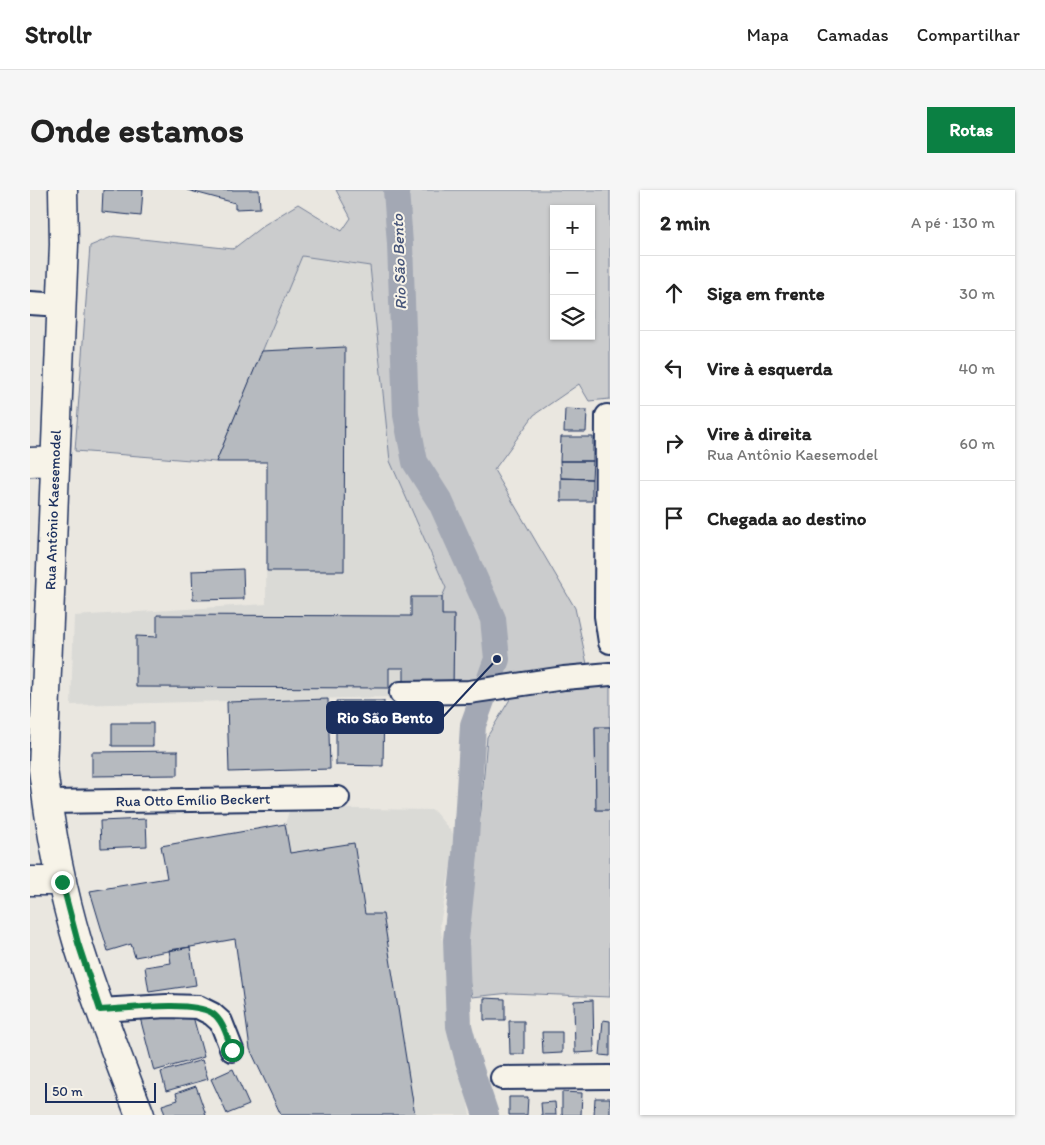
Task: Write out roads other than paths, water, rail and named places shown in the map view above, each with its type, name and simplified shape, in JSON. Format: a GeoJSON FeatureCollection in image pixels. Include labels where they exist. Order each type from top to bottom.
{"type":"FeatureCollection","features":[{"type":"Feature","properties":{"kind":"main road","name":"Rua Antônio Kaesemodel"},"geometry":{"type":"LineString","coordinates":[[63,190],[62,305],[43,462],[43,769],[47,802],[62,882],[78,943],[100,1010],[140,1115]]}},
{"type":"Feature","properties":{"kind":"main road"},"geometry":{"type":"LineString","coordinates":[[30,881],[62,882]]}},
{"type":"Feature","properties":{"kind":"street"},"geometry":{"type":"LineString","coordinates":[[30,303],[62,305]]}},
{"type":"Feature","properties":{"kind":"street"},"geometry":{"type":"LineString","coordinates":[[608,416],[606,616],[610,642]]}},
{"type":"Feature","properties":{"kind":"street"},"geometry":{"type":"LineString","coordinates":[[401,693],[468,692],[564,678],[610,674]]}},
{"type":"Feature","properties":{"kind":"street","name":"Rua Otto Emílio Beckert"},"geometry":{"type":"LineString","coordinates":[[47,802],[338,798]]}},
{"type":"Feature","properties":{"kind":"street"},"geometry":{"type":"LineString","coordinates":[[100,1010],[168,1006],[198,1007],[212,1014],[221,1022],[232,1050]]}},
{"type":"Feature","properties":{"kind":"street"},"geometry":{"type":"LineString","coordinates":[[502,1078],[610,1077]]}},
{"type":"Feature","properties":{"kind":"waterway","name":"Rio São Bento"},"geometry":{"type":"LineString","coordinates":[[396,190],[400,244],[406,415],[415,462],[441,503],[493,619],[497,659],[473,725],[465,855],[456,940],[459,1026],[468,1061],[486,1115]]}},
{"type":"Feature","properties":{"kind":"place","name":"Rio São Bento"},"geometry":{"type":"Point","coordinates":[497,659]}}]}
